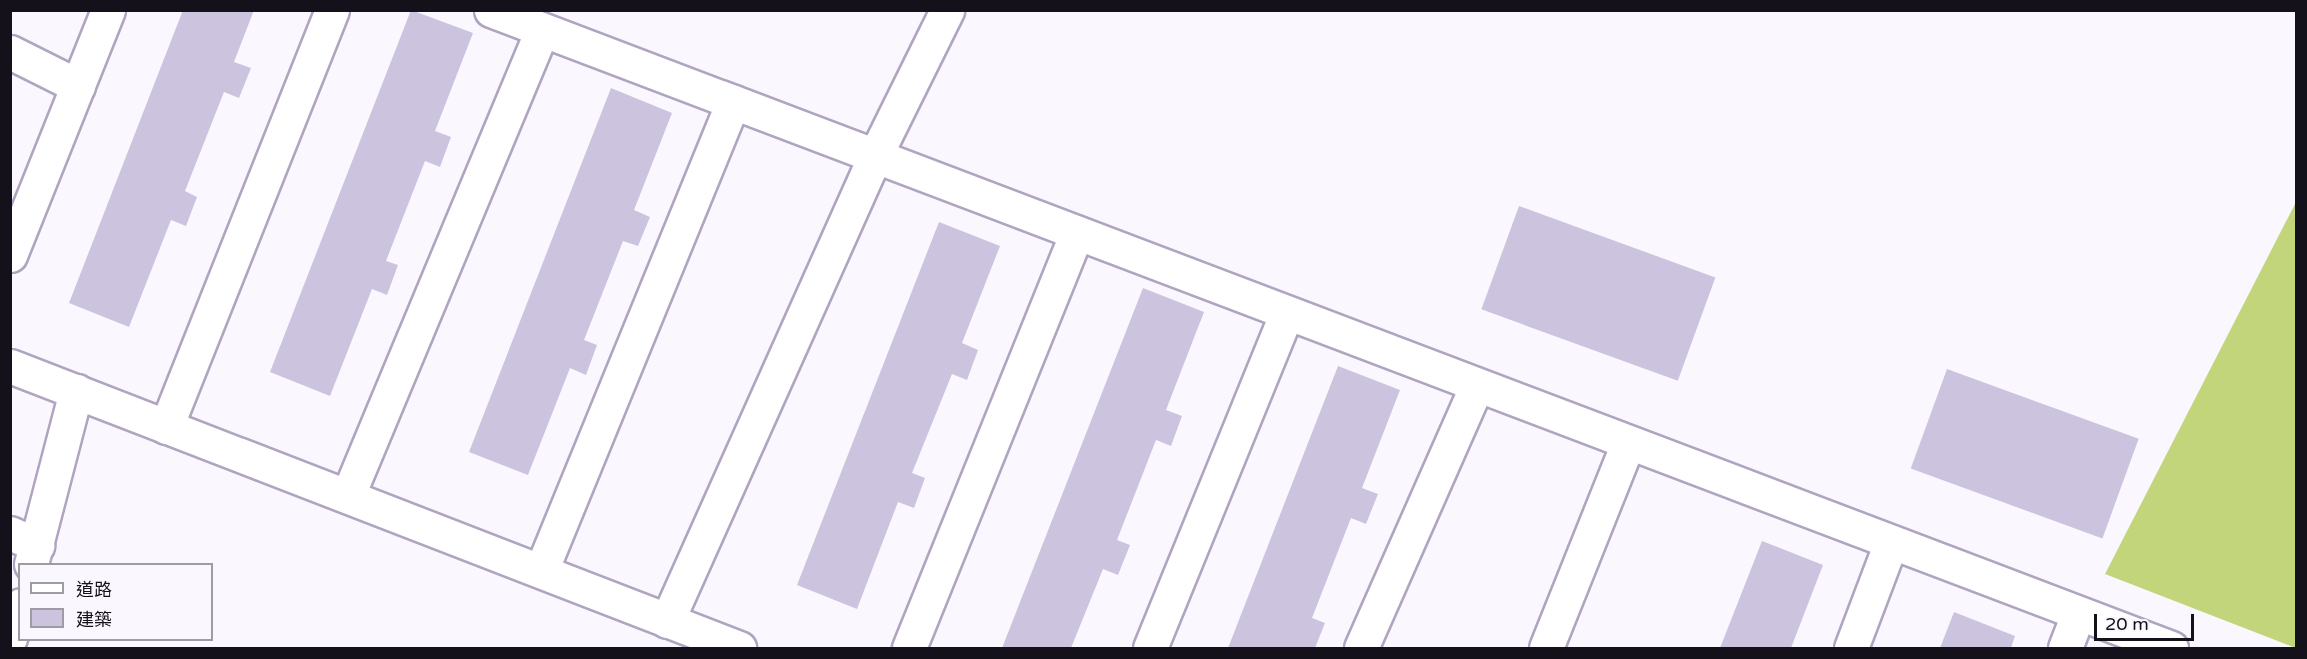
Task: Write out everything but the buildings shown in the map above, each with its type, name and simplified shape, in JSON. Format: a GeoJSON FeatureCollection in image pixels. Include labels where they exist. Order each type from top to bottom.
{"type":"FeatureCollection","features":[{"type":"Feature","properties":{"kind":"lane"},"geometry":{"type":"LineString","coordinates":[[10,255],[108,10]]}},
{"type":"Feature","properties":{"kind":"lane"},"geometry":{"type":"LineString","coordinates":[[166,427],[332,10]]}},
{"type":"Feature","properties":{"kind":"lane"},"geometry":{"type":"LineString","coordinates":[[491,10],[2171,648]]}},
{"type":"Feature","properties":{"kind":"lane"},"geometry":{"type":"LineString","coordinates":[[668,621],[875,156],[947,10]]}},
{"type":"Feature","properties":{"kind":"lane"},"geometry":{"type":"LineString","coordinates":[[348,495],[542,30]]}},
{"type":"Feature","properties":{"kind":"lane"},"geometry":{"type":"LineString","coordinates":[[10,52],[78,86]]}},
{"type":"Feature","properties":{"kind":"lane"},"geometry":{"type":"LineString","coordinates":[[541,571],[733,102]]}},
{"type":"Feature","properties":{"kind":"lane"},"geometry":{"type":"LineString","coordinates":[[909,648],[1077,233]]}},
{"type":"Feature","properties":{"kind":"lane"},"geometry":{"type":"LineString","coordinates":[[1150,648],[1287,313]]}},
{"type":"Feature","properties":{"kind":"lane"},"geometry":{"type":"LineString","coordinates":[[10,366],[739,648]]}},
{"type":"Feature","properties":{"kind":"lane"},"geometry":{"type":"LineString","coordinates":[[1361,648],[1477,385]]}},
{"type":"Feature","properties":{"kind":"lane"},"geometry":{"type":"LineString","coordinates":[[26,547],[76,391]]}},
{"type":"Feature","properties":{"kind":"lane"},"geometry":{"type":"LineString","coordinates":[[1546,648],[1628,443]]}},
{"type":"Feature","properties":{"kind":"lane"},"geometry":{"type":"LineString","coordinates":[[1851,648],[1891,542]]}},
{"type":"Feature","properties":{"kind":"lane"},"geometry":{"type":"LineString","coordinates":[[10,638],[18,612]]}},
{"type":"Feature","properties":{"kind":"lane"},"geometry":{"type":"LineString","coordinates":[[2065,648],[2078,614]]}},
{"type":"Feature","properties":{"kind":"green space"},"geometry":{"type":"Polygon","coordinates":[[[2296,202],[2296,648],[2105,574],[2296,202]]]}}]}
